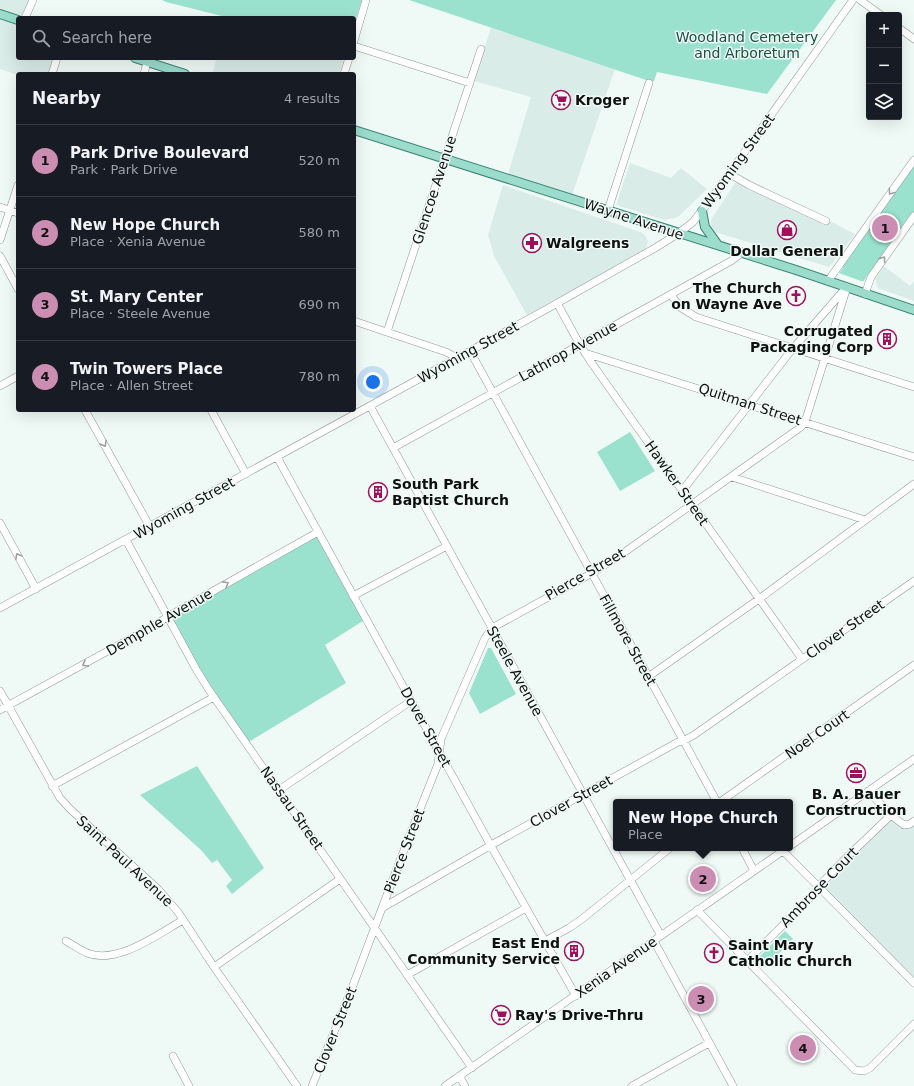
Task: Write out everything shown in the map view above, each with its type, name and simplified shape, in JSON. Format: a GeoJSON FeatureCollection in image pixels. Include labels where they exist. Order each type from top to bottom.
{"type":"FeatureCollection","features":[{"type":"Feature","properties":{"kind":"main road"},"geometry":{"type":"LineString","coordinates":[[0,14],[16,19]]}},
{"type":"Feature","properties":{"kind":"main road"},"geometry":{"type":"LineString","coordinates":[[141,60],[179,72]]}},
{"type":"Feature","properties":{"kind":"main road","name":"Wayne Avenue"},"geometry":{"type":"LineString","coordinates":[[356,131],[608,210],[679,234],[737,251],[914,310]]}},
{"type":"Feature","properties":{"kind":"main road"},"geometry":{"type":"LineString","coordinates":[[702,212],[705,227],[718,245]]}},
{"type":"Feature","properties":{"kind":"street"},"geometry":{"type":"LineString","coordinates":[[26,16],[33,0]]}},
{"type":"Feature","properties":{"kind":"street"},"geometry":{"type":"LineString","coordinates":[[356,34],[366,0]]}},
{"type":"Feature","properties":{"kind":"street","name":"Wyoming Street"},"geometry":{"type":"LineString","coordinates":[[0,608],[557,304],[679,234],[702,212],[853,0]]}},
{"type":"Feature","properties":{"kind":"street"},"geometry":{"type":"LineString","coordinates":[[860,0],[877,12]]}},
{"type":"Feature","properties":{"kind":"street"},"geometry":{"type":"LineString","coordinates":[[902,30],[914,38]]}},
{"type":"Feature","properties":{"kind":"street"},"geometry":{"type":"LineString","coordinates":[[356,47],[470,83]]}},
{"type":"Feature","properties":{"kind":"street","name":"Glencoe Avenue"},"geometry":{"type":"LineString","coordinates":[[387,332],[481,49]]}},
{"type":"Feature","properties":{"kind":"street"},"geometry":{"type":"LineString","coordinates":[[53,72],[56,60]]}},
{"type":"Feature","properties":{"kind":"street"},"geometry":{"type":"LineString","coordinates":[[345,72],[348,60]]}},
{"type":"Feature","properties":{"kind":"street"},"geometry":{"type":"LineString","coordinates":[[144,72],[147,62]]}},
{"type":"Feature","properties":{"kind":"street"},"geometry":{"type":"LineString","coordinates":[[608,210],[649,83]]}},
{"type":"Feature","properties":{"kind":"street"},"geometry":{"type":"LineString","coordinates":[[828,281],[914,160]]}},
{"type":"Feature","properties":{"kind":"street"},"geometry":{"type":"LineString","coordinates":[[730,174],[749,185],[826,221]]}},
{"type":"Feature","properties":{"kind":"street"},"geometry":{"type":"LineString","coordinates":[[0,240],[16,191]]}},
{"type":"Feature","properties":{"kind":"street"},"geometry":{"type":"LineString","coordinates":[[0,207],[16,212]]}},
{"type":"Feature","properties":{"kind":"street"},"geometry":{"type":"LineString","coordinates":[[865,294],[871,277],[914,216]]}},
{"type":"Feature","properties":{"kind":"street","name":"Lathrop Avenue"},"geometry":{"type":"LineString","coordinates":[[393,448],[731,261],[739,255],[737,251]]}},
{"type":"Feature","properties":{"kind":"street"},"geometry":{"type":"LineString","coordinates":[[0,256],[16,285]]}},
{"type":"Feature","properties":{"kind":"street"},"geometry":{"type":"LineString","coordinates":[[0,272],[7,269]]}},
{"type":"Feature","properties":{"kind":"street"},"geometry":{"type":"LineString","coordinates":[[682,491],[793,348],[847,287]]}},
{"type":"Feature","properties":{"kind":"street"},"geometry":{"type":"LineString","coordinates":[[805,422],[847,287]]}},
{"type":"Feature","properties":{"kind":"street"},"geometry":{"type":"LineString","coordinates":[[671,295],[680,307],[696,317],[914,387]]}},
{"type":"Feature","properties":{"kind":"street","name":"Hawker Street"},"geometry":{"type":"LineString","coordinates":[[557,304],[585,353],[802,659]]}},
{"type":"Feature","properties":{"kind":"street"},"geometry":{"type":"LineString","coordinates":[[356,322],[446,352],[457,358]]}},
{"type":"Feature","properties":{"kind":"street","name":"Fillmore Street"},"geometry":{"type":"LineString","coordinates":[[470,351],[683,741],[716,799]]}},
{"type":"Feature","properties":{"kind":"street","name":"Quitman Street"},"geometry":{"type":"LineString","coordinates":[[585,353],[914,457]]}},
{"type":"Feature","properties":{"kind":"street"},"geometry":{"type":"LineString","coordinates":[[0,386],[16,377]]}},
{"type":"Feature","properties":{"kind":"street","name":"Steele Avenue"},"geometry":{"type":"LineString","coordinates":[[370,406],[613,848]]}},
{"type":"Feature","properties":{"kind":"street"},"geometry":{"type":"LineString","coordinates":[[86,412],[150,527]]}},
{"type":"Feature","properties":{"kind":"street"},"geometry":{"type":"LineString","coordinates":[[212,412],[246,474]]}},
{"type":"Feature","properties":{"kind":"street","name":"Pierce Street"},"geometry":{"type":"LineString","coordinates":[[382,908],[438,764],[441,739],[485,638],[492,628],[622,554],[732,477],[801,427],[805,422]]}},
{"type":"Feature","properties":{"kind":"street","name":"Dover Street"},"geometry":{"type":"LineString","coordinates":[[277,457],[491,846],[576,996]]}},
{"type":"Feature","properties":{"kind":"street"},"geometry":{"type":"LineString","coordinates":[[732,477],[865,520]]}},
{"type":"Feature","properties":{"kind":"street"},"geometry":{"type":"LineString","coordinates":[[648,677],[759,599],[914,484]]}},
{"type":"Feature","properties":{"kind":"street"},"geometry":{"type":"LineString","coordinates":[[0,523],[36,589]]}},
{"type":"Feature","properties":{"kind":"street","name":"Demphle Avenue"},"geometry":{"type":"LineString","coordinates":[[0,710],[157,624],[167,616],[318,532]]}},
{"type":"Feature","properties":{"kind":"street","name":"Nassau Street"},"geometry":{"type":"LineString","coordinates":[[126,540],[196,669],[214,697],[472,1068]]}},
{"type":"Feature","properties":{"kind":"street"},"geometry":{"type":"LineString","coordinates":[[354,596],[447,546]]}},
{"type":"Feature","properties":{"kind":"street","name":"Clover Street"},"geometry":{"type":"LineString","coordinates":[[312,1086],[352,988],[382,908],[583,794],[678,742],[694,735],[914,581]]}},
{"type":"Feature","properties":{"kind":"street","name":"Noel Court"},"geometry":{"type":"LineString","coordinates":[[722,799],[914,665]]}},
{"type":"Feature","properties":{"kind":"street","name":"Saint Paul Avenue"},"geometry":{"type":"LineString","coordinates":[[0,691],[60,798],[70,809],[158,889],[178,912],[214,967],[297,1086]]}},
{"type":"Feature","properties":{"kind":"street"},"geometry":{"type":"LineString","coordinates":[[52,786],[214,697]]}},
{"type":"Feature","properties":{"kind":"street"},"geometry":{"type":"LineString","coordinates":[[279,790],[411,701]]}},
{"type":"Feature","properties":{"kind":"street"},"geometry":{"type":"LineString","coordinates":[[793,844],[914,759]]}},
{"type":"Feature","properties":{"kind":"street"},"geometry":{"type":"LineString","coordinates":[[868,791],[891,814],[904,824],[910,824],[914,821]]}},
{"type":"Feature","properties":{"kind":"street","name":"Ambrose Court"},"geometry":{"type":"LineString","coordinates":[[748,961],[820,888],[820,885],[842,862],[891,814]]}},
{"type":"Feature","properties":{"kind":"street","name":"Steele Avenue"},"geometry":{"type":"LineString","coordinates":[[614,851],[661,936]]}},
{"type":"Feature","properties":{"kind":"street"},"geometry":{"type":"LineString","coordinates":[[545,941],[569,928],[631,881],[666,851]]}},
{"type":"Feature","properties":{"kind":"street"},"geometry":{"type":"LineString","coordinates":[[744,851],[754,871]]}},
{"type":"Feature","properties":{"kind":"street","name":"Xenia Avenue"},"geometry":{"type":"LineString","coordinates":[[445,1086],[782,851]]}},
{"type":"Feature","properties":{"kind":"street"},"geometry":{"type":"LineString","coordinates":[[787,851],[820,888],[914,983]]}},
{"type":"Feature","properties":{"kind":"street"},"geometry":{"type":"LineString","coordinates":[[214,967],[340,879]]}},
{"type":"Feature","properties":{"kind":"street"},"geometry":{"type":"LineString","coordinates":[[407,975],[526,908]]}},
{"type":"Feature","properties":{"kind":"street"},"geometry":{"type":"LineString","coordinates":[[697,910],[855,1070],[864,1071],[870,1068],[914,1024]]}},
{"type":"Feature","properties":{"kind":"street"},"geometry":{"type":"LineString","coordinates":[[66,941],[88,953],[98,955],[122,953],[131,950],[183,920]]}},
{"type":"Feature","properties":{"kind":"street"},"geometry":{"type":"LineString","coordinates":[[654,941],[733,1086]]}},
{"type":"Feature","properties":{"kind":"street"},"geometry":{"type":"LineString","coordinates":[[632,1086],[709,1043]]}},
{"type":"Feature","properties":{"kind":"street"},"geometry":{"type":"LineString","coordinates":[[173,1056],[189,1086]]}},
{"type":"Feature","properties":{"kind":"street"},"geometry":{"type":"LineString","coordinates":[[459,1076],[464,1086]]}},
{"type":"Feature","properties":{"kind":"shaded area"},"geometry":{"type":"Polygon","coordinates":[[[0,0],[35,0],[31,16],[16,16],[16,60],[53,60],[49,72],[16,72],[16,74],[0,69],[0,0]]]}},
{"type":"Feature","properties":{"kind":"shaded area"},"geometry":{"type":"Polygon","coordinates":[[[491,28],[615,69],[572,195],[508,174],[531,97],[474,81],[491,28]]]}},
{"type":"Feature","properties":{"kind":"shaded area"},"geometry":{"type":"Polygon","coordinates":[[[216,60],[343,60],[340,72],[213,72],[216,60]]]}},
{"type":"Feature","properties":{"kind":"shaded area"},"geometry":{"type":"Polygon","coordinates":[[[630,163],[671,178],[681,168],[707,189],[679,216],[664,220],[616,205],[630,163]]]}},
{"type":"Feature","properties":{"kind":"shaded area"},"geometry":{"type":"Polygon","coordinates":[[[740,175],[855,234],[829,267],[715,232],[711,226],[711,220],[740,175]]]}},
{"type":"Feature","properties":{"kind":"shaded area"},"geometry":{"type":"Polygon","coordinates":[[[503,185],[643,233],[648,242],[646,248],[640,253],[527,315],[494,256],[488,235],[503,185]]]}},
{"type":"Feature","properties":{"kind":"shaded area"},"geometry":{"type":"Polygon","coordinates":[[[884,266],[910,286],[914,281],[914,301],[878,288],[875,279],[884,266]]]}},
{"type":"Feature","properties":{"kind":"shaded area"},"geometry":{"type":"Polygon","coordinates":[[[891,815],[904,825],[914,821],[914,983],[820,885],[891,815]]]}},
{"type":"Feature","properties":{"kind":"green space"},"geometry":{"type":"Polygon","coordinates":[[[162,0],[362,0],[356,18],[356,16],[222,16],[162,0]]]}},
{"type":"Feature","properties":{"kind":"green space","name":"Woodland Cemetery and Arboretum"},"geometry":{"type":"Polygon","coordinates":[[[409,0],[836,0],[767,94],[657,72],[654,81],[646,80],[409,0]]]}},
{"type":"Feature","properties":{"kind":"green space"},"geometry":{"type":"Polygon","coordinates":[[[914,160],[914,216],[871,277],[867,276],[864,281],[861,281],[839,273],[843,268],[841,263],[914,160]]]}},
{"type":"Feature","properties":{"kind":"green space"},"geometry":{"type":"Polygon","coordinates":[[[630,432],[655,471],[620,491],[597,452],[630,432]]]}},
{"type":"Feature","properties":{"kind":"green space"},"geometry":{"type":"Polygon","coordinates":[[[318,532],[366,619],[325,645],[346,683],[247,743],[167,617],[318,532]]]}},
{"type":"Feature","properties":{"kind":"green space"},"geometry":{"type":"Polygon","coordinates":[[[488,648],[491,648],[516,694],[480,714],[469,693],[488,648]]]}},
{"type":"Feature","properties":{"kind":"green space"},"geometry":{"type":"Polygon","coordinates":[[[197,766],[264,868],[232,894],[226,886],[232,880],[217,860],[212,863],[201,850],[140,795],[197,766]]]}},
{"type":"Feature","properties":{"kind":"green space"},"geometry":{"type":"Polygon","coordinates":[[[785,931],[793,939],[765,967],[757,959],[785,931]]]}},
{"type":"Feature","properties":{"kind":"place","name":"Kroger"},"geometry":{"type":"Point","coordinates":[561,100]}},
{"type":"Feature","properties":{"kind":"place","name":"Park Drive Boulevard"},"geometry":{"type":"Point","coordinates":[885,228]}},
{"type":"Feature","properties":{"kind":"place","name":"Dollar General"},"geometry":{"type":"Point","coordinates":[787,230]}},
{"type":"Feature","properties":{"kind":"place","name":"Walgreens"},"geometry":{"type":"Point","coordinates":[532,243]}},
{"type":"Feature","properties":{"kind":"place","name":"The Church on Wayne Ave"},"geometry":{"type":"Point","coordinates":[796,296]}},
{"type":"Feature","properties":{"kind":"place","name":"Corrugated Packaging Corp"},"geometry":{"type":"Point","coordinates":[887,339]}},
{"type":"Feature","properties":{"kind":"place","name":"South Park Baptist Church"},"geometry":{"type":"Point","coordinates":[378,492]}},
{"type":"Feature","properties":{"kind":"place","name":"B. A. Bauer Construction"},"geometry":{"type":"Point","coordinates":[856,773]}},
{"type":"Feature","properties":{"kind":"place","name":"New Hope Church"},"geometry":{"type":"Point","coordinates":[703,879]}},
{"type":"Feature","properties":{"kind":"place","name":"East End Community Service"},"geometry":{"type":"Point","coordinates":[574,951]}},
{"type":"Feature","properties":{"kind":"place","name":"Saint Mary Catholic Church"},"geometry":{"type":"Point","coordinates":[714,953]}},
{"type":"Feature","properties":{"kind":"place","name":"St. Mary Center"},"geometry":{"type":"Point","coordinates":[701,999]}},
{"type":"Feature","properties":{"kind":"place","name":"Ray's Drive-Thru"},"geometry":{"type":"Point","coordinates":[501,1015]}},
{"type":"Feature","properties":{"kind":"place","name":"Twin Towers Place"},"geometry":{"type":"Point","coordinates":[803,1048]}}]}
